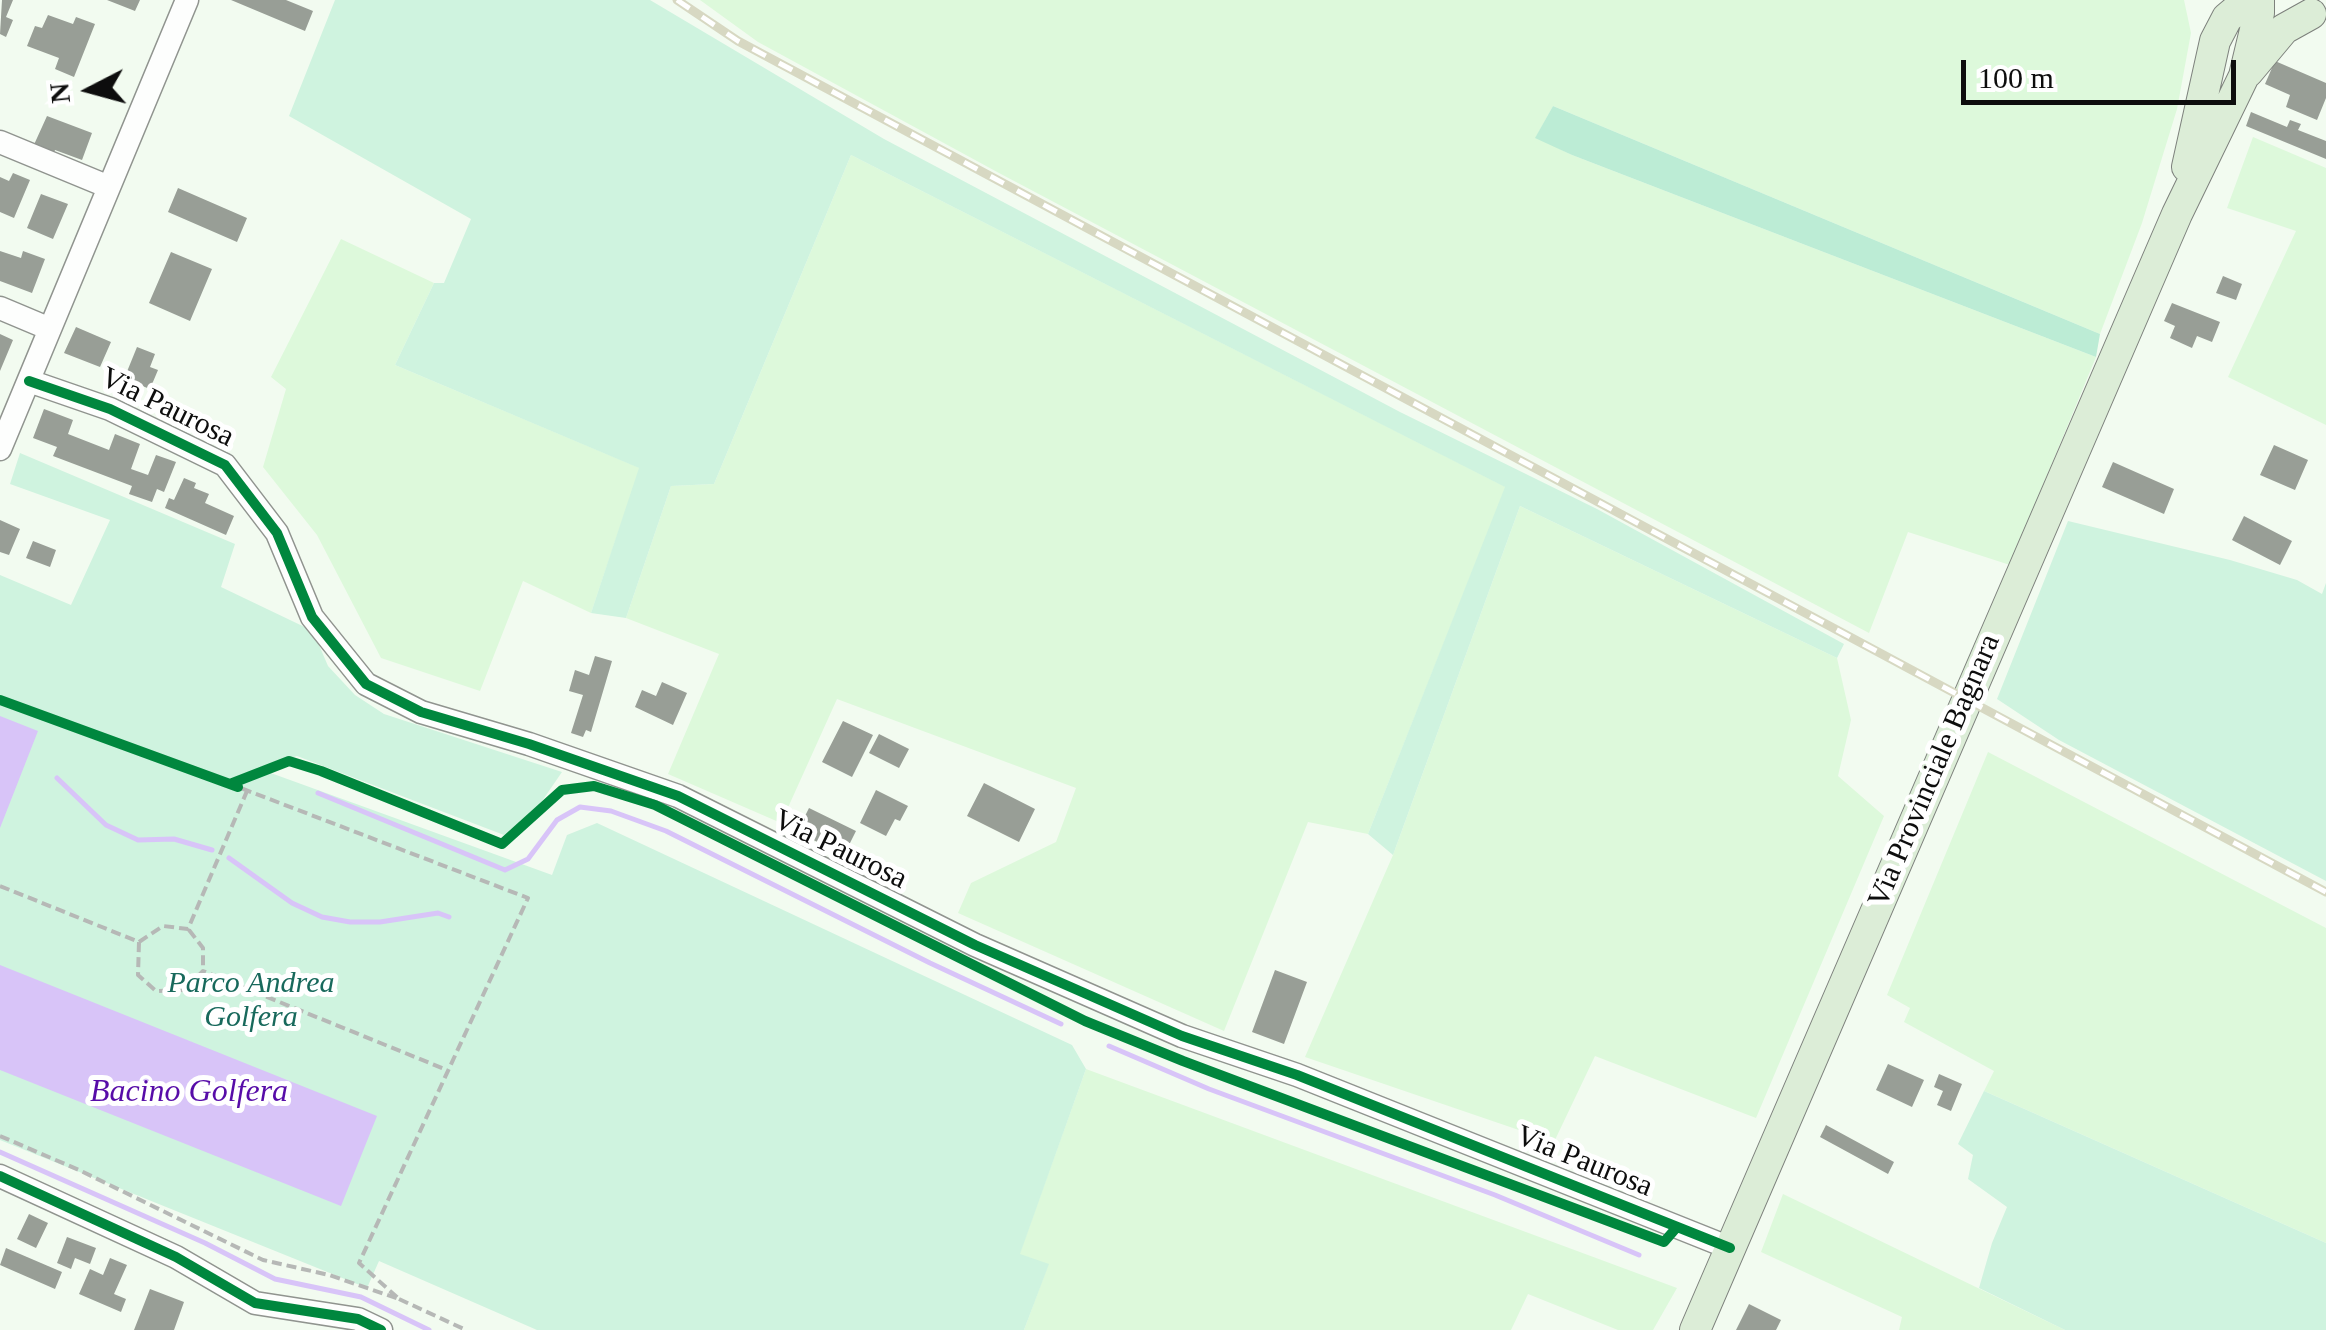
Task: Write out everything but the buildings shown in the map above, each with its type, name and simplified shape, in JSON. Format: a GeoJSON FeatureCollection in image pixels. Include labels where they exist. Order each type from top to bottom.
{"type":"FeatureCollection","features":[{"type":"Feature","properties":{"kind":"main road","name":"Via Provinciale Bagnara"},"geometry":{"type":"LineString","coordinates":[[2176,214],[2214,41],[2207,0]]}},
{"type":"Feature","properties":{"kind":"main road","name":"Via Provinciale Bagnara"},"geometry":{"type":"LineString","coordinates":[[2214,41],[2227,18],[2248,0]]}},
{"type":"Feature","properties":{"kind":"main road","name":"Via Provinciale Bagnara"},"geometry":{"type":"LineString","coordinates":[[2244,76],[2259,0]]}},
{"type":"Feature","properties":{"kind":"main road"},"geometry":{"type":"LineString","coordinates":[[2279,0],[2318,17]]}},
{"type":"Feature","properties":{"kind":"main road","name":"Via Provinciale Bagnara"},"geometry":{"type":"LineString","coordinates":[[1695,1330],[2176,214],[2244,76],[2284,29],[2318,17]]}},
{"type":"Feature","properties":{"kind":"street"},"geometry":{"type":"LineString","coordinates":[[0,449],[186,0]]}},
{"type":"Feature","properties":{"kind":"street"},"geometry":{"type":"LineString","coordinates":[[0,142],[109,187]]}},
{"type":"Feature","properties":{"kind":"street"},"geometry":{"type":"LineString","coordinates":[[0,308],[50,330]]}},
{"type":"Feature","properties":{"kind":"street","name":"Via Paurosa"},"geometry":{"type":"LineString","coordinates":[[29,381],[110,409],[225,465],[277,533],[312,617],[366,684],[420,712],[530,744],[678,796],[976,945],[1182,1036],[1297,1075],[1730,1248]]}},
{"type":"Feature","properties":{"kind":"street"},"geometry":{"type":"LineString","coordinates":[[0,1176],[176,1257],[254,1303],[358,1319],[381,1330]]}},
{"type":"Feature","properties":{"kind":"path"},"geometry":{"type":"LineString","coordinates":[[188,929],[243,785],[528,898],[359,1263],[399,1300]]}},
{"type":"Feature","properties":{"kind":"path"},"geometry":{"type":"LineString","coordinates":[[0,886],[139,942]]}},
{"type":"Feature","properties":{"kind":"path"},"geometry":{"type":"LineString","coordinates":[[164,926],[188,929],[204,948],[203,971],[184,990],[156,992],[138,975],[139,942],[164,926]]}},
{"type":"Feature","properties":{"kind":"path"},"geometry":{"type":"LineString","coordinates":[[203,971],[448,1070]]}},
{"type":"Feature","properties":{"kind":"path"},"geometry":{"type":"LineString","coordinates":[[0,1136],[80,1170],[263,1260],[329,1275],[466,1330]]}},
{"type":"Feature","properties":{"kind":"green space"},"geometry":{"type":"Polygon","coordinates":[[[335,0],[650,0],[884,139],[1400,412],[1597,509],[1844,644],[1837,658],[1520,506],[1393,855],[1368,834],[1505,487],[851,155],[714,484],[671,486],[626,618],[591,613],[639,468],[395,365],[434,283],[444,283],[471,219],[289,116],[335,0]]]}},
{"type":"Feature","properties":{"kind":"green space"},"geometry":{"type":"Polygon","coordinates":[[[700,0],[2184,0],[2191,33],[2177,109],[2142,223],[2100,334],[1553,106],[1536,137],[1572,155],[2096,357],[2010,565],[1908,532],[1869,633],[999,173],[758,42],[700,0]]]}},
{"type":"Feature","properties":{"kind":"green space"},"geometry":{"type":"Polygon","coordinates":[[[1553,106],[2100,334],[2096,357],[1535,138],[1553,106]]]}},
{"type":"Feature","properties":{"kind":"green space"},"geometry":{"type":"Polygon","coordinates":[[[2253,137],[2326,168],[2326,425],[2228,377],[2296,231],[2227,208],[2253,137]]]}},
{"type":"Feature","properties":{"kind":"green space"},"geometry":{"type":"Polygon","coordinates":[[[851,155],[1506,487],[1368,834],[1308,822],[1224,1031],[958,913],[971,883],[1056,842],[1076,788],[837,699],[781,823],[668,774],[719,654],[626,618],[671,486],[714,484],[851,155]]]}},
{"type":"Feature","properties":{"kind":"green space"},"geometry":{"type":"Polygon","coordinates":[[[341,239],[434,283],[395,365],[640,468],[591,613],[523,581],[480,691],[381,658],[317,535],[263,467],[286,389],[271,377],[341,239]]]}},
{"type":"Feature","properties":{"kind":"green space","name":"Parco Andrea Golfera"},"geometry":{"type":"Polygon","coordinates":[[[20,453],[235,544],[221,587],[313,631],[328,666],[355,695],[384,714],[562,772],[540,804],[504,835],[297,756],[257,768],[552,875],[567,835],[597,823],[1072,1045],[1086,1069],[1020,1254],[1049,1264],[1024,1330],[537,1330],[379,1261],[367,1288],[0,1140],[0,575],[71,605],[110,520],[10,484],[20,453]]]}},
{"type":"Feature","properties":{"kind":"green space"},"geometry":{"type":"Polygon","coordinates":[[[1520,506],[1837,658],[1851,720],[1838,776],[1884,816],[1756,1118],[1595,1056],[1554,1142],[1305,1057],[1393,855],[1520,506]]]}},
{"type":"Feature","properties":{"kind":"green space"},"geometry":{"type":"Polygon","coordinates":[[[2068,521],[2230,560],[2297,580],[2322,594],[2326,583],[2326,881],[2059,740],[1997,699],[2068,521]]]}},
{"type":"Feature","properties":{"kind":"green space"},"geometry":{"type":"Polygon","coordinates":[[[1988,752],[2326,928],[2326,1243],[1984,1091],[1994,1071],[1904,1022],[1910,1008],[1887,995],[1988,752]]]}},
{"type":"Feature","properties":{"kind":"green space"},"geometry":{"type":"Polygon","coordinates":[[[1086,1069],[1677,1288],[1653,1330],[1618,1330],[1528,1294],[1511,1330],[1024,1330],[1048,1265],[1019,1255],[1086,1069]]]}},
{"type":"Feature","properties":{"kind":"green space"},"geometry":{"type":"Polygon","coordinates":[[[1984,1091],[2326,1243],[2326,1330],[2065,1330],[1979,1288],[2007,1207],[1968,1179],[1973,1155],[1958,1144],[1984,1091]]]}},
{"type":"Feature","properties":{"kind":"green space"},"geometry":{"type":"Polygon","coordinates":[[[1783,1194],[2065,1330],[1899,1330],[1902,1317],[1761,1252],[1783,1194]]]}},
{"type":"Feature","properties":{"kind":"water"},"geometry":{"type":"Polygon","coordinates":[[[0,716],[38,731],[0,828],[0,716]]]}},
{"type":"Feature","properties":{"kind":"water","name":"Bacino Golfera"},"geometry":{"type":"Polygon","coordinates":[[[0,965],[377,1116],[341,1206],[0,1070],[0,965]]]}},
{"type":"Feature","properties":{"kind":"waterway"},"geometry":{"type":"LineString","coordinates":[[57,778],[106,825],[138,840],[174,839],[212,850]]}},
{"type":"Feature","properties":{"kind":"waterway"},"geometry":{"type":"LineString","coordinates":[[318,793],[505,870],[528,859],[557,820],[580,807],[611,811],[666,831],[1061,1024]]}},
{"type":"Feature","properties":{"kind":"waterway"},"geometry":{"type":"LineString","coordinates":[[229,858],[292,903],[322,917],[350,922],[380,922],[438,913],[449,917]]}},
{"type":"Feature","properties":{"kind":"waterway"},"geometry":{"type":"LineString","coordinates":[[1109,1046],[1209,1089],[1495,1195],[1639,1255]]}},
{"type":"Feature","properties":{"kind":"waterway"},"geometry":{"type":"LineString","coordinates":[[0,1152],[205,1243],[275,1279],[361,1297],[429,1330]]}},
{"type":"Feature","properties":{"kind":"railway"},"geometry":{"type":"LineString","coordinates":[[677,0],[738,41],[2326,892]]}},
{"type":"Feature","properties":{"kind":"cycle path"},"geometry":{"type":"LineString","coordinates":[[29,381],[110,409],[225,465],[277,533],[312,617],[366,684],[421,712],[529,744],[678,796],[975,945],[1182,1036],[1297,1075],[1730,1248]]}},
{"type":"Feature","properties":{"kind":"cycle path"},"geometry":{"type":"LineString","coordinates":[[0,700],[238,787]]}},
{"type":"Feature","properties":{"kind":"cycle path"},"geometry":{"type":"LineString","coordinates":[[230,784],[289,761],[502,844],[562,790],[594,786],[655,805],[1085,1021],[1183,1061],[1664,1242],[1677,1227]]}},
{"type":"Feature","properties":{"kind":"cycle path"},"geometry":{"type":"LineString","coordinates":[[0,1176],[176,1257],[255,1303],[358,1319],[381,1330]]}}]}
